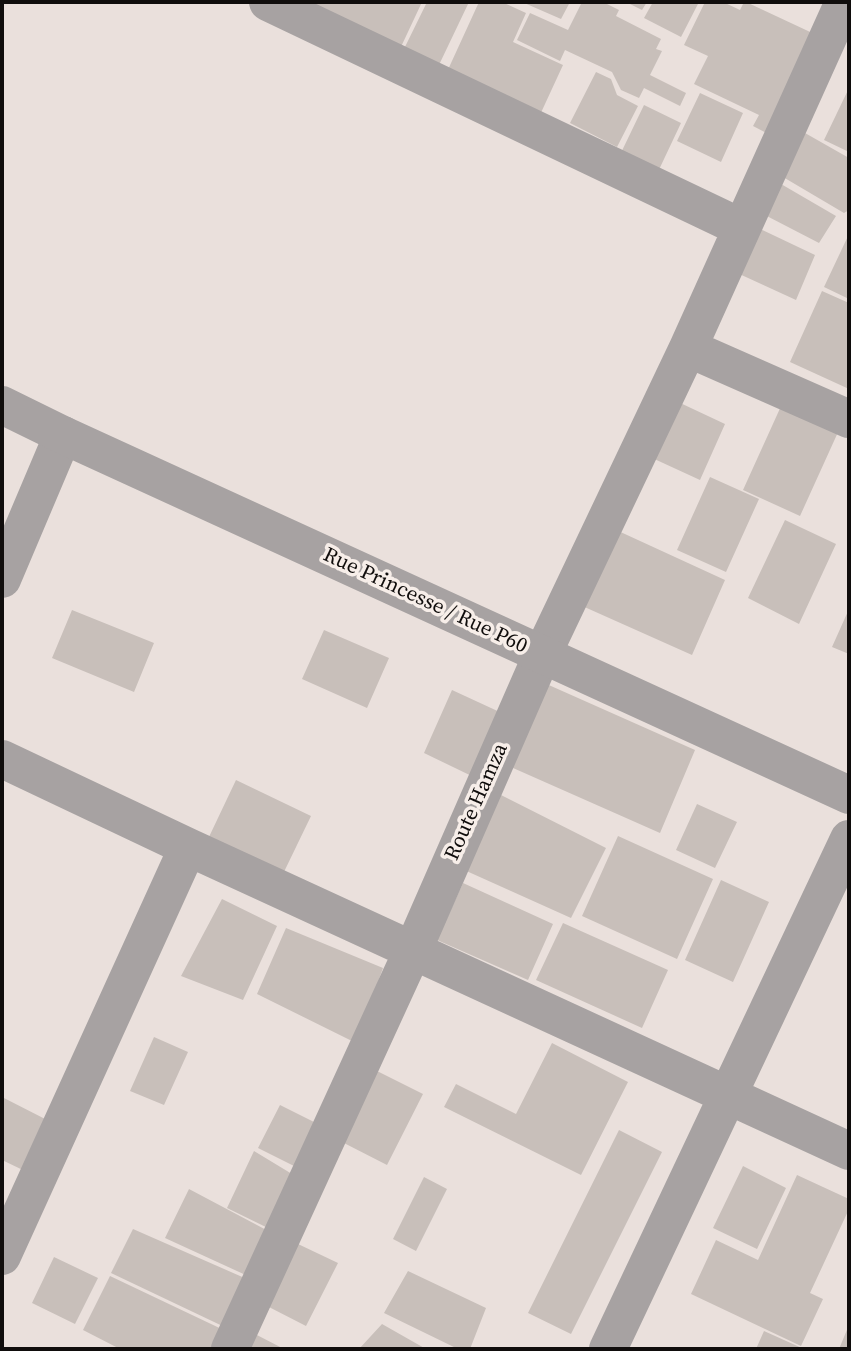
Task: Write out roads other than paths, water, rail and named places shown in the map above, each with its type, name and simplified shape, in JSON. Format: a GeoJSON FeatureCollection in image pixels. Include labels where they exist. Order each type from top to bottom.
{"type":"FeatureCollection","features":[{"type":"Feature","properties":{"kind":"street"},"geometry":{"type":"LineString","coordinates":[[268,2],[743,228]]}},
{"type":"Feature","properties":{"kind":"street","name":"Route Hamza"},"geometry":{"type":"LineString","coordinates":[[230,1349],[413,950],[542,655],[743,228],[842,2]]}},
{"type":"Feature","properties":{"kind":"street"},"geometry":{"type":"LineString","coordinates":[[688,348],[849,419]]}},
{"type":"Feature","properties":{"kind":"street","name":"Rue Princesse / Rue P60"},"geometry":{"type":"LineString","coordinates":[[2,405],[62,435],[849,794]]}},
{"type":"Feature","properties":{"kind":"street"},"geometry":{"type":"LineString","coordinates":[[2,579],[62,435]]}},
{"type":"Feature","properties":{"kind":"street"},"geometry":{"type":"LineString","coordinates":[[2,759],[849,1151]]}},
{"type":"Feature","properties":{"kind":"street"},"geometry":{"type":"LineString","coordinates":[[608,1349],[849,839]]}},
{"type":"Feature","properties":{"kind":"street"},"geometry":{"type":"LineString","coordinates":[[2,1256],[188,847]]}}]}
